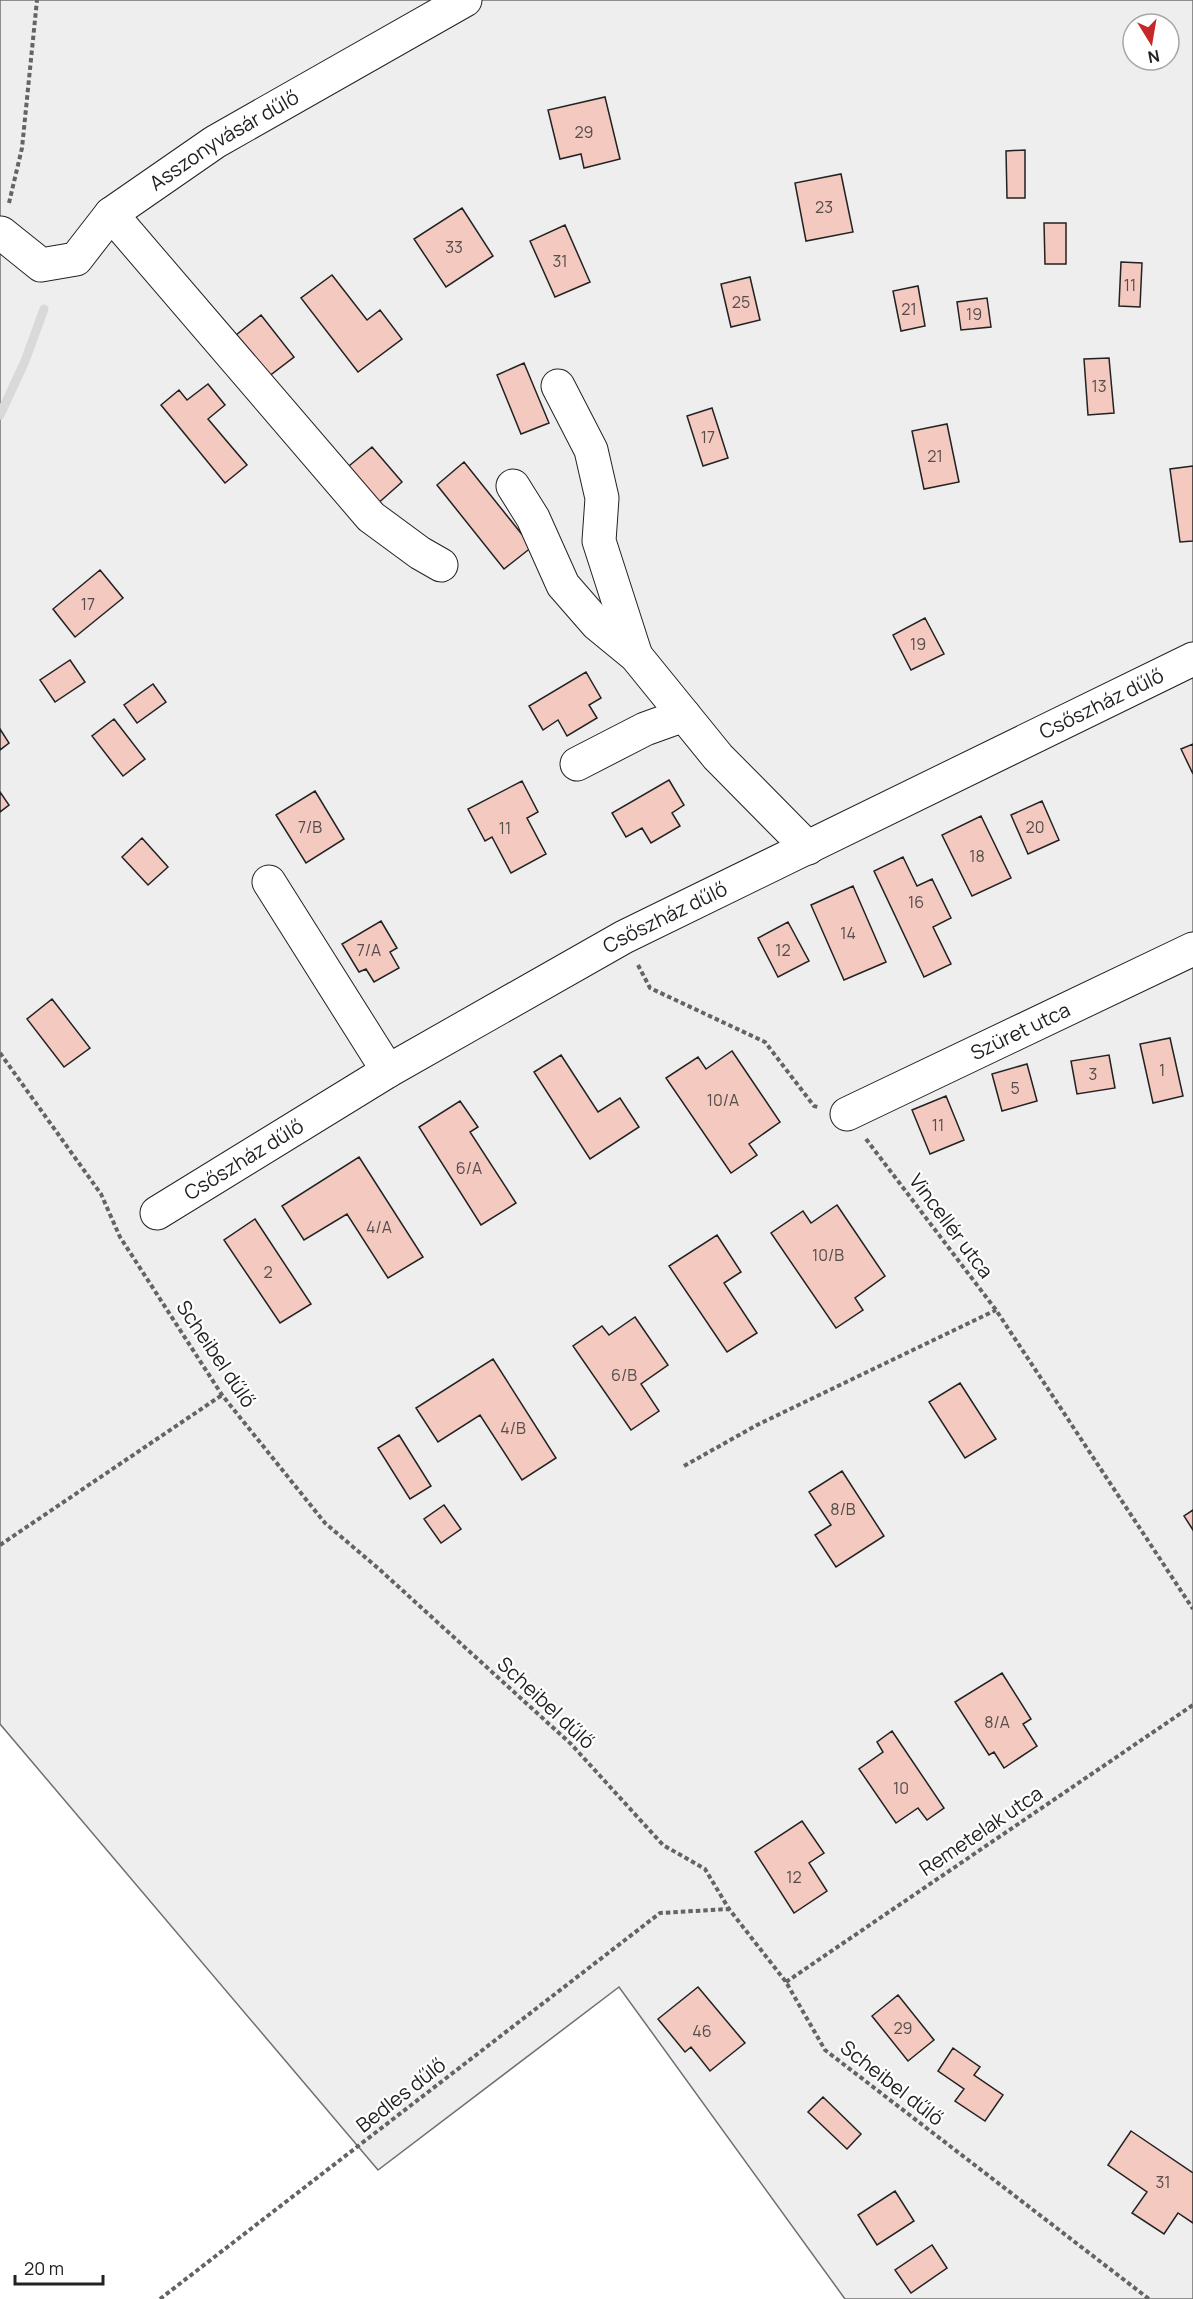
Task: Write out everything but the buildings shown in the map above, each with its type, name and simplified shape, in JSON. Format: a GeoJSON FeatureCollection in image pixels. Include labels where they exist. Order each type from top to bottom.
{"type":"FeatureCollection","features":[{"type":"Feature","properties":{"kind":"street","name":"Asszonyvásár dűlő"},"geometry":{"type":"LineString","coordinates":[[1,233],[41,265],[76,260],[111,214],[214,142],[465,0]]}},
{"type":"Feature","properties":{"kind":"street"},"geometry":{"type":"LineString","coordinates":[[111,214],[371,516],[420,553],[441,565]]}},
{"type":"Feature","properties":{"kind":"street"},"geometry":{"type":"LineString","coordinates":[[558,386],[591,450],[602,498],[599,540],[636,656]]}},
{"type":"Feature","properties":{"kind":"street"},"geometry":{"type":"LineString","coordinates":[[513,486],[533,518],[563,585],[597,624],[636,656],[717,758],[808,848]]}},
{"type":"Feature","properties":{"kind":"street","name":"Csőszház dűlő"},"geometry":{"type":"LineString","coordinates":[[157,1213],[388,1071],[624,937],[1193,659]]}},
{"type":"Feature","properties":{"kind":"street"},"geometry":{"type":"LineString","coordinates":[[577,764],[645,729],[684,715]]}},
{"type":"Feature","properties":{"kind":"street"},"geometry":{"type":"LineString","coordinates":[[269,882],[388,1071]]}},
{"type":"Feature","properties":{"kind":"street","name":"Szüret utca"},"geometry":{"type":"LineString","coordinates":[[847,1114],[1193,949]]}},
{"type":"Feature","properties":{"kind":"path"},"geometry":{"type":"LineString","coordinates":[[1,233],[22,148],[37,0]]}},
{"type":"Feature","properties":{"kind":"path"},"geometry":{"type":"LineString","coordinates":[[624,937],[650,988],[765,1042],[814,1106],[847,1114]]}},
{"type":"Feature","properties":{"kind":"path","name":"Scheibel dűlő"},"geometry":{"type":"LineString","coordinates":[[0,1053],[100,1194],[120,1237],[222,1395],[325,1523],[379,1569],[571,1744],[663,1845],[705,1869],[729,1909],[786,1982],[825,2050],[1149,2299]]}},
{"type":"Feature","properties":{"kind":"path","name":"Vincellér utca"},"geometry":{"type":"LineString","coordinates":[[847,1114],[996,1310],[1193,1609]]}},
{"type":"Feature","properties":{"kind":"path"},"geometry":{"type":"LineString","coordinates":[[684,1466],[757,1425],[996,1310]]}},
{"type":"Feature","properties":{"kind":"path"},"geometry":{"type":"LineString","coordinates":[[0,1545],[222,1395]]}},
{"type":"Feature","properties":{"kind":"path","name":"Remetelak utca"},"geometry":{"type":"LineString","coordinates":[[786,1982],[1193,1705]]}},
{"type":"Feature","properties":{"kind":"path","name":"Bedles dűlő"},"geometry":{"type":"LineString","coordinates":[[160,2299],[660,1913],[729,1909]]}},
{"type":"Feature","properties":{"kind":"shaded area"},"geometry":{"type":"Polygon","coordinates":[[[0,0],[1193,0],[1193,2299],[845,2299],[619,1987],[378,2170],[0,1724],[0,0]]]}},
{"type":"Feature","properties":{"kind":"waterway"},"geometry":{"type":"LineString","coordinates":[[0,415],[25,361],[44,309]]}}]}
